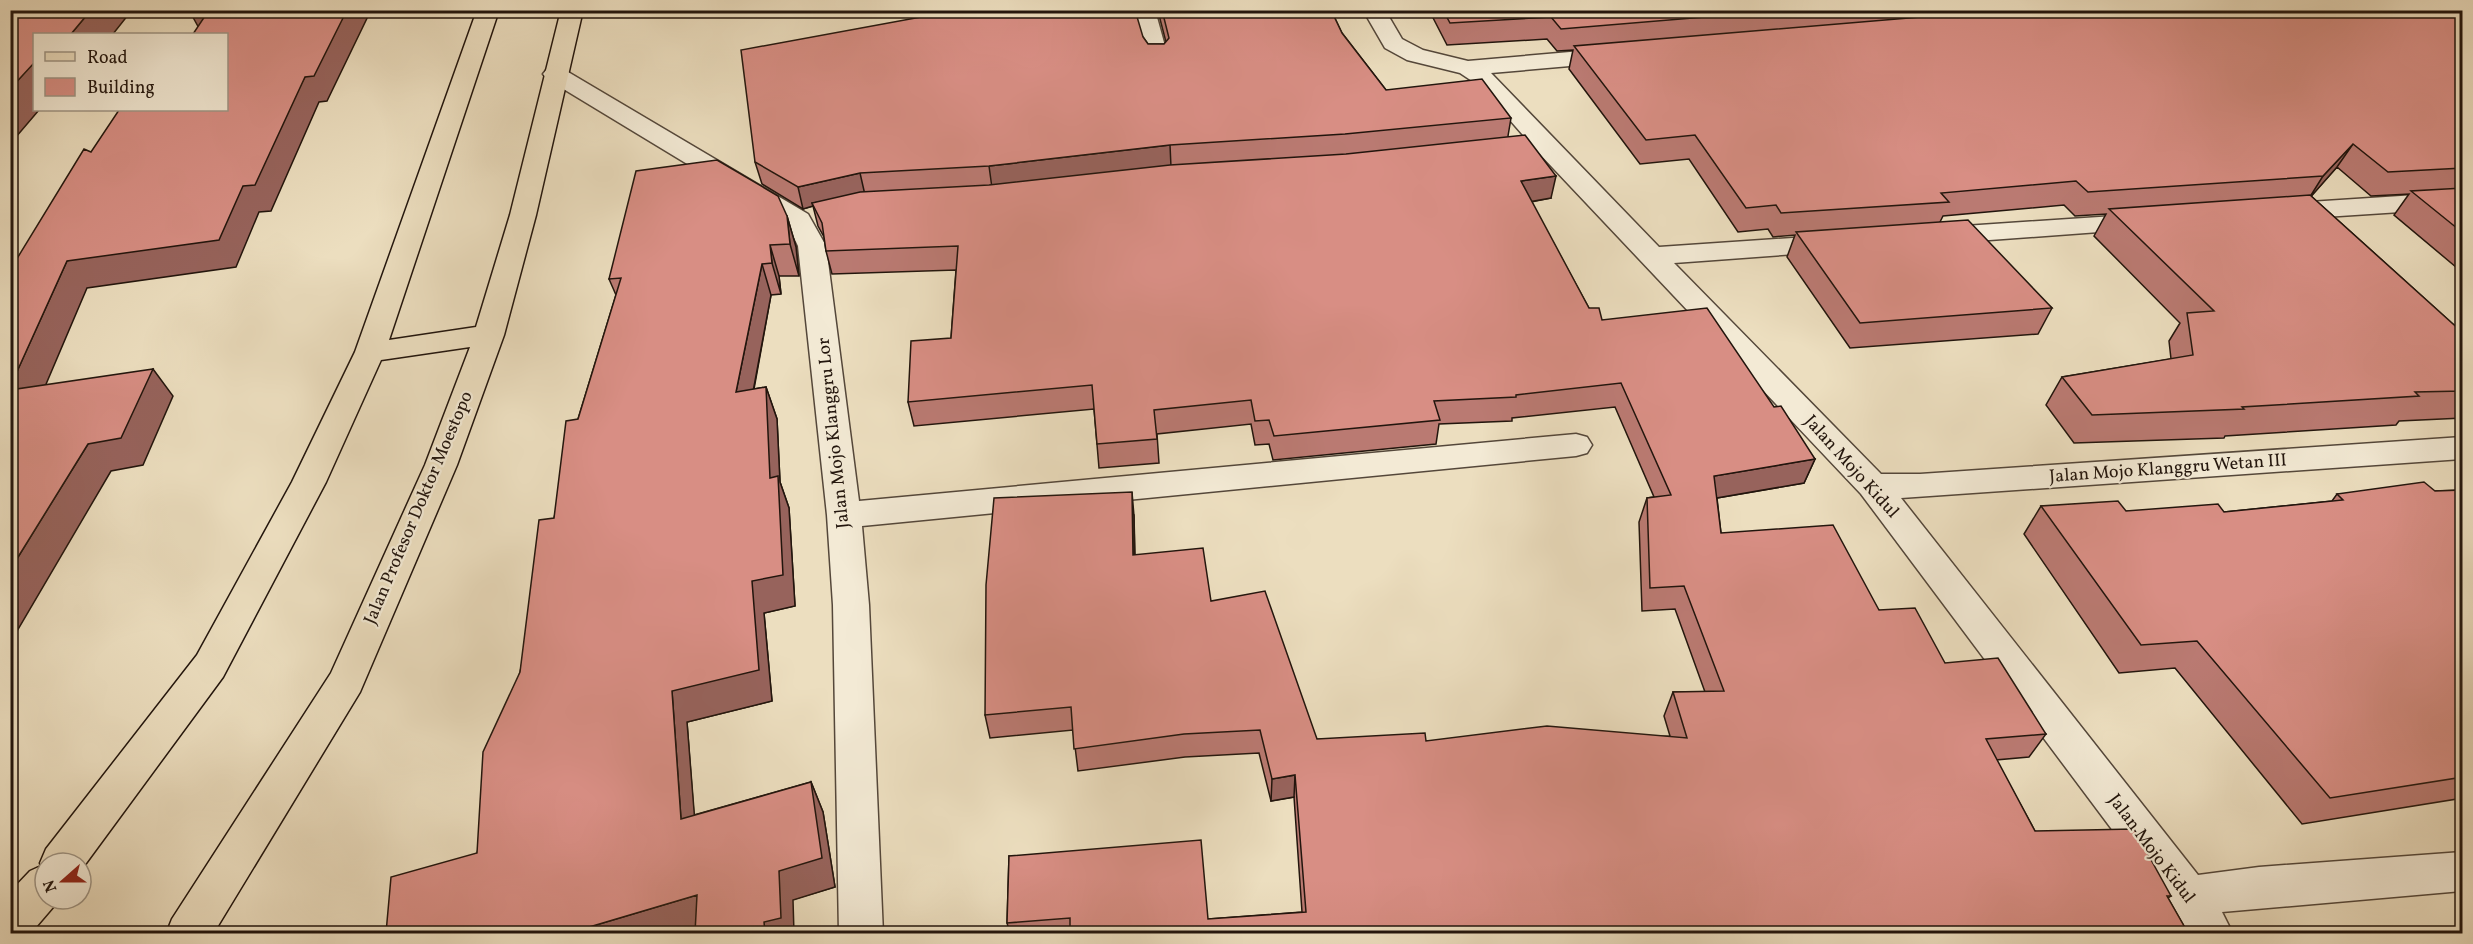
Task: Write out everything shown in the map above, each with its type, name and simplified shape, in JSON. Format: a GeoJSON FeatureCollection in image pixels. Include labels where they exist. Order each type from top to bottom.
{"type":"FeatureCollection","features":[{"type":"Feature","properties":{"kind":"main road"},"geometry":{"type":"LineString","coordinates":[[71,851],[210,666],[309,482],[370,352],[488,10]]}},
{"type":"Feature","properties":{"kind":"main road","name":"Jalan Profesor Doktor Moestopo"},"geometry":{"type":"LineString","coordinates":[[188,933],[346,681],[441,465],[489,335],[523,215],[572,10]]}},
{"type":"Feature","properties":{"kind":"main road"},"geometry":{"type":"LineString","coordinates":[[370,352],[489,335]]}},
{"type":"Feature","properties":{"kind":"main road"},"geometry":{"type":"LineString","coordinates":[[10,924],[33,898]]}},
{"type":"Feature","properties":{"kind":"street"},"geometry":{"type":"LineString","coordinates":[[1144,10],[1157,57]]}},
{"type":"Feature","properties":{"kind":"street"},"geometry":{"type":"LineString","coordinates":[[1374,10],[1393,43],[1415,54],[1468,68],[1643,52]]}},
{"type":"Feature","properties":{"kind":"street","name":"Jalan Mojo Kidul"},"geometry":{"type":"LineString","coordinates":[[1468,68],[1489,82],[1529,146],[1652,256],[1873,486],[2188,897],[2211,933]]}},
{"type":"Feature","properties":{"kind":"street","name":"Jalan Mojo Klanggru Lor"},"geometry":{"type":"LineString","coordinates":[[555,74],[813,217],[812,246],[844,515],[851,605],[861,933]]}},
{"type":"Feature","properties":{"kind":"street"},"geometry":{"type":"LineString","coordinates":[[2248,214],[2463,200]]}},
{"type":"Feature","properties":{"kind":"street"},"geometry":{"type":"LineString","coordinates":[[1915,237],[2165,220]]}},
{"type":"Feature","properties":{"kind":"street"},"geometry":{"type":"LineString","coordinates":[[1652,256],[1856,242]]}},
{"type":"Feature","properties":{"kind":"street"},"geometry":{"type":"LineString","coordinates":[[844,515],[1576,445]]}},
{"type":"Feature","properties":{"kind":"street","name":"Jalan Mojo Klanggru Wetan III"},"geometry":{"type":"LineString","coordinates":[[1873,486],[1920,486],[2463,448]]}},
{"type":"Feature","properties":{"kind":"street"},"geometry":{"type":"LineString","coordinates":[[2188,897],[2259,888],[2463,872]]}},
{"type":"Feature","properties":{"kind":"building"},"geometry":{"type":"Polygon","coordinates":[[[10,10],[91,10],[72,33],[33,33],[33,64],[10,89],[10,10]]]}},
{"type":"Feature","properties":{"kind":"building"},"geometry":{"type":"Polygon","coordinates":[[[209,10],[347,10],[314,76],[305,77],[255,185],[243,186],[219,240],[67,261],[10,387],[10,270],[84,149],[91,152],[118,111],[228,111],[228,33],[194,33],[209,10]]]}},
{"type":"Feature","properties":{"kind":"building"},"geometry":{"type":"Polygon","coordinates":[[[959,10],[1135,10],[1143,37],[1148,44],[1164,44],[1169,38],[1162,10],[1331,10],[1342,33],[1386,90],[1482,79],[1511,118],[1345,134],[1170,145],[989,166],[860,173],[798,187],[755,162],[741,50],[959,10]]]}},
{"type":"Feature","properties":{"kind":"building"},"geometry":{"type":"Polygon","coordinates":[[[1443,10],[1788,10],[1561,29],[1551,17],[1450,23],[1443,10]]]}},
{"type":"Feature","properties":{"kind":"building"},"geometry":{"type":"Polygon","coordinates":[[[2004,10],[2463,10],[2463,168],[2388,172],[2353,144],[2323,176],[2088,192],[2076,181],[1941,193],[1949,202],[1781,213],[1776,205],[1746,208],[1695,135],[1646,140],[1574,46],[2004,10]]]}},
{"type":"Feature","properties":{"kind":"building"},"geometry":{"type":"Polygon","coordinates":[[[1525,135],[1556,176],[1521,181],[1589,308],[1599,308],[1602,320],[1707,308],[1774,407],[1781,406],[1815,459],[1714,476],[1721,533],[1833,525],[1879,610],[1915,608],[1945,663],[1998,658],[2046,734],[1986,739],[2035,831],[2134,829],[2171,896],[2167,896],[2188,933],[1070,933],[1070,918],[1007,923],[1009,856],[1201,840],[1208,919],[1306,912],[1295,775],[1272,779],[1260,730],[1184,734],[1074,749],[1071,707],[985,715],[986,585],[994,498],[1132,492],[1133,555],[1203,548],[1211,601],[1265,591],[1317,739],[1425,733],[1426,741],[1547,726],[1687,738],[1673,692],[1724,691],[1684,586],[1650,588],[1647,498],[1671,495],[1621,383],[1516,395],[1516,397],[1434,401],[1440,420],[1274,436],[1269,420],[1255,421],[1251,400],[1154,410],[1157,439],[1097,444],[1092,385],[908,402],[911,341],[951,338],[958,246],[826,251],[822,223],[812,203],[860,192],[989,185],[1170,165],[1346,154],[1525,135]]]}},
{"type":"Feature","properties":{"kind":"building"},"geometry":{"type":"Polygon","coordinates":[[[717,160],[778,196],[787,216],[790,244],[770,245],[772,263],[762,264],[736,392],[766,387],[770,478],[778,476],[783,575],[752,581],[759,670],[672,691],[681,819],[811,782],[822,858],[779,871],[781,918],[764,922],[765,933],[695,933],[697,895],[569,933],[386,933],[391,877],[477,853],[483,752],[520,672],[539,520],[554,518],[566,421],[578,419],[621,278],[609,279],[636,171],[717,160]]]}},
{"type":"Feature","properties":{"kind":"building"},"geometry":{"type":"Polygon","coordinates":[[[2463,188],[2463,233],[2411,191],[2463,188]]]}},
{"type":"Feature","properties":{"kind":"building"},"geometry":{"type":"Polygon","coordinates":[[[2310,195],[2463,333],[2463,391],[2415,392],[2419,396],[2242,407],[2244,409],[2092,415],[2062,377],[2193,355],[2187,313],[2214,311],[2109,209],[2310,195]]]}},
{"type":"Feature","properties":{"kind":"building"},"geometry":{"type":"Polygon","coordinates":[[[1968,220],[2052,308],[1860,323],[1796,232],[1968,220]]]}},
{"type":"Feature","properties":{"kind":"building"},"geometry":{"type":"Polygon","coordinates":[[[153,369],[121,438],[88,444],[10,570],[10,390],[153,369]]]}},
{"type":"Feature","properties":{"kind":"building"},"geometry":{"type":"Polygon","coordinates":[[[2424,482],[2435,491],[2463,490],[2463,777],[2330,798],[2197,641],[2141,645],[2041,506],[2118,501],[2126,511],[2218,504],[2224,512],[2343,500],[2337,494],[2424,482]]]}}]}
